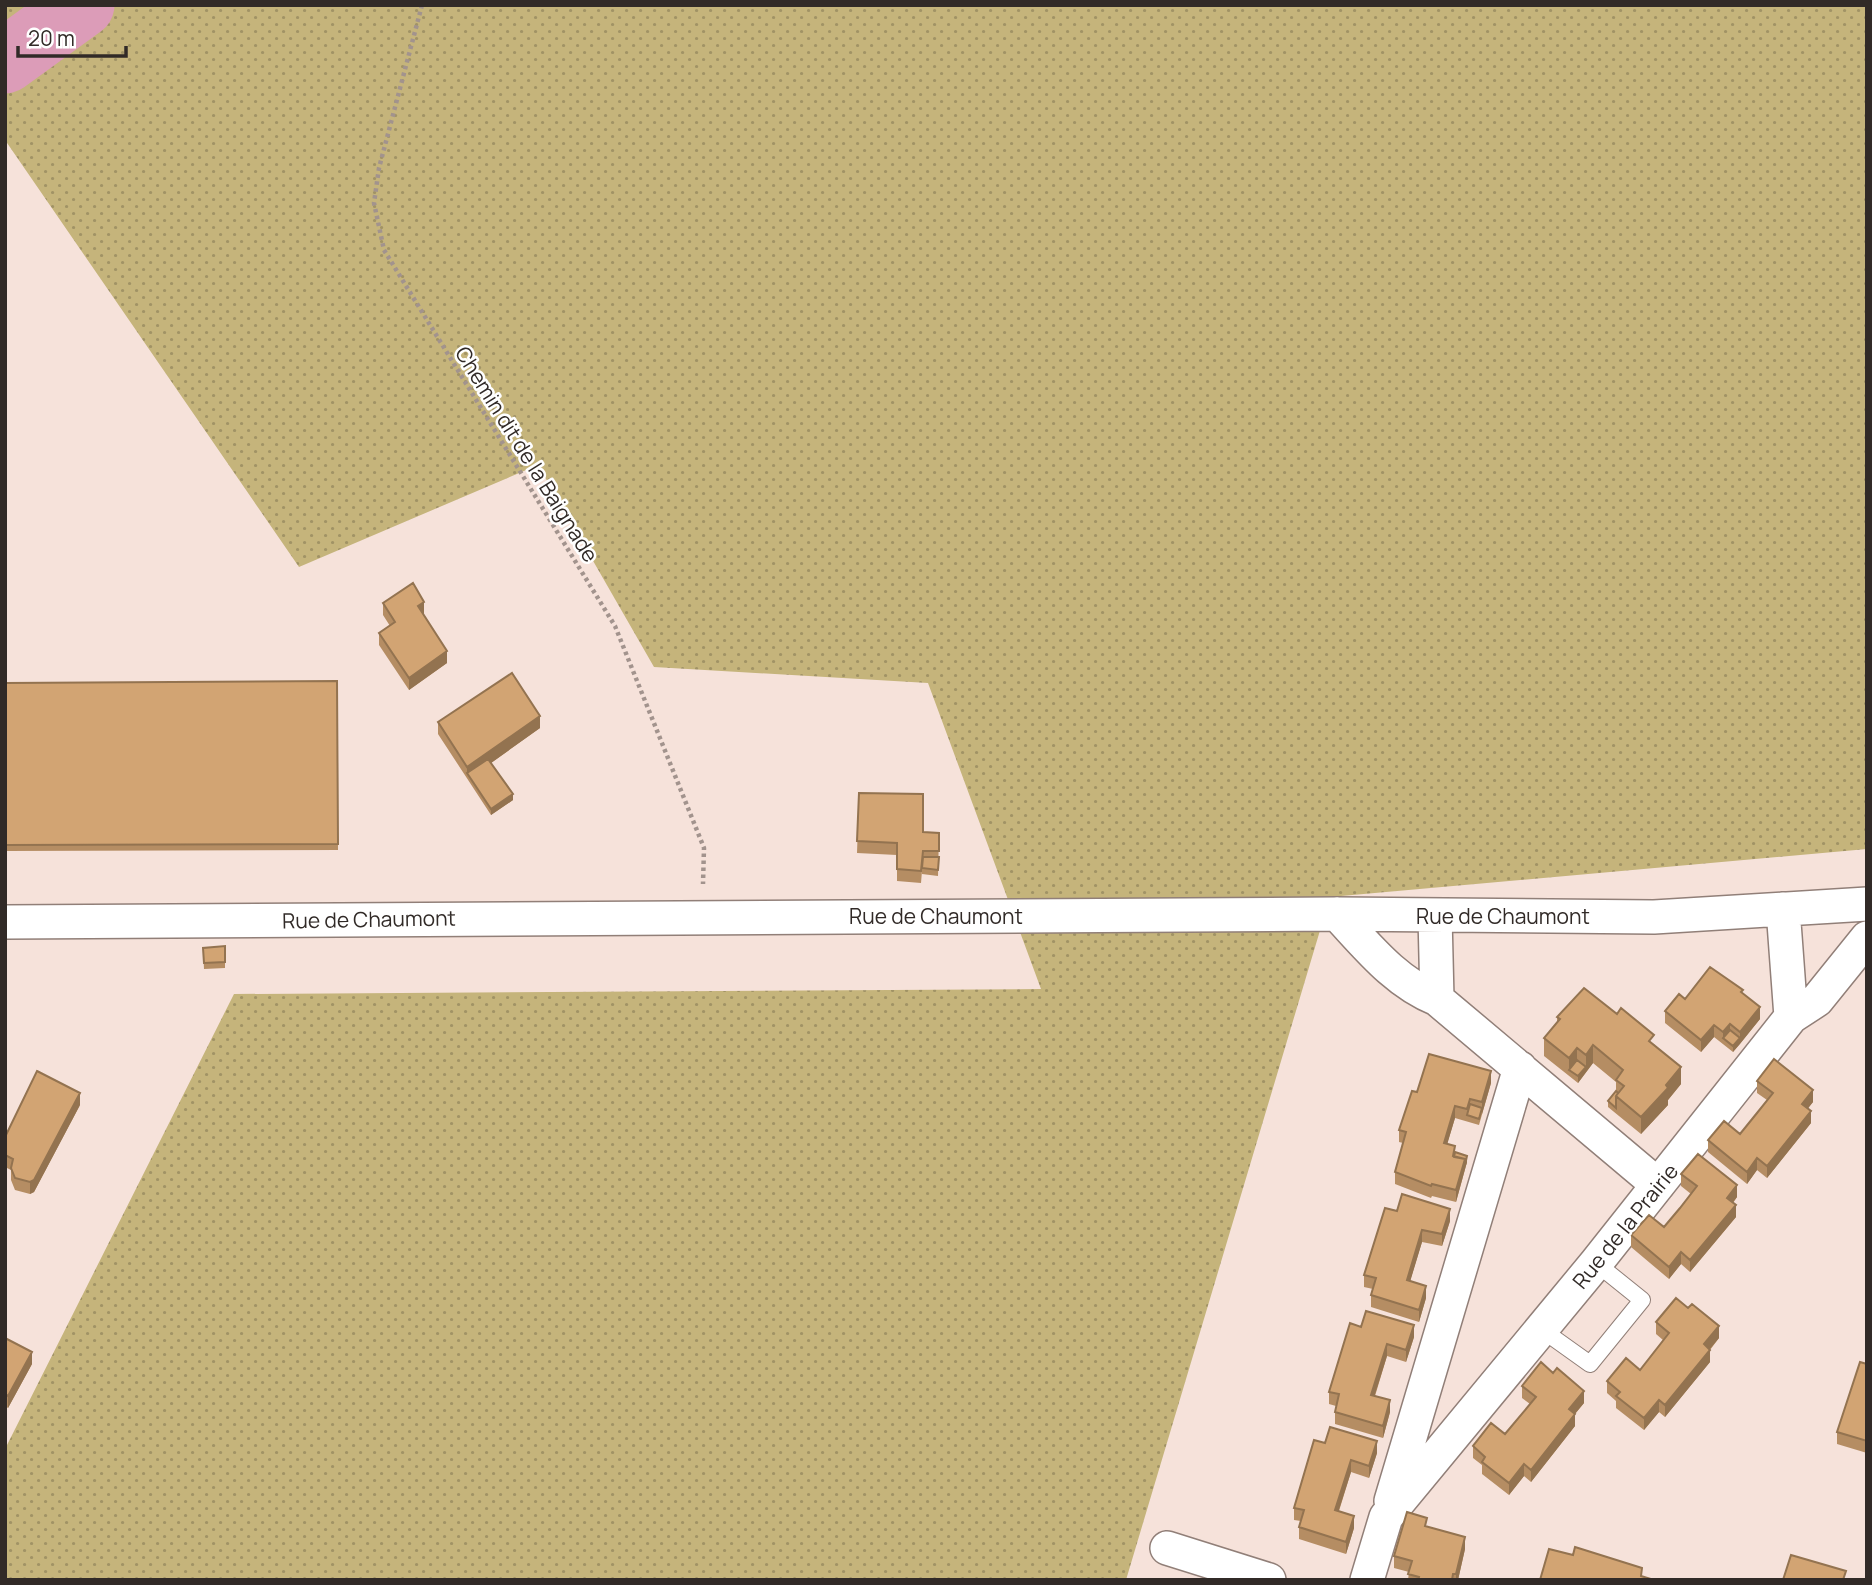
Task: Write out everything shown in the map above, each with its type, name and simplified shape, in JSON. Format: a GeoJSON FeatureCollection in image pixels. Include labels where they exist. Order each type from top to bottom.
{"type":"FeatureCollection","features":[{"type":"Feature","properties":{"kind":"street","name":"Rue de Chaumont"},"geometry":{"type":"LineString","coordinates":[[5,922],[702,916],[1654,916],[1867,904]]}},
{"type":"Feature","properties":{"kind":"street"},"geometry":{"type":"LineString","coordinates":[[1783,909],[1791,1017]]}},
{"type":"Feature","properties":{"kind":"street"},"geometry":{"type":"LineString","coordinates":[[1337,914],[1383,964],[1417,991],[1437,999],[1658,1185]]}},
{"type":"Feature","properties":{"kind":"street"},"geometry":{"type":"LineString","coordinates":[[1435,916],[1437,999]]}},
{"type":"Feature","properties":{"kind":"street","name":"Rue de la Prairie"},"geometry":{"type":"LineString","coordinates":[[1386,1517],[1596,1263],[1791,1017],[1817,1000],[1867,938]]}},
{"type":"Feature","properties":{"kind":"street","name":"Rue de la Prairie"},"geometry":{"type":"LineString","coordinates":[[1367,1580],[1520,1068]]}},
{"type":"Feature","properties":{"kind":"street"},"geometry":{"type":"LineString","coordinates":[[1167,1548],[1269,1580]]}},
{"type":"Feature","properties":{"kind":"lane"},"geometry":{"type":"LineString","coordinates":[[1541,1329],[1590,1364],[1642,1300],[1596,1263]]}},
{"type":"Feature","properties":{"kind":"path","name":"Chemin dit de la Baignade"},"geometry":{"type":"LineString","coordinates":[[422,5],[379,168],[374,203],[384,250],[615,626],[704,848],[702,916]]}},
{"type":"Feature","properties":{"kind":"shaded area"},"geometry":{"type":"Polygon","coordinates":[[[5,5],[1867,5],[1867,849],[1330,897],[1126,1580],[5,1580],[5,1449],[234,994],[1041,989],[928,683],[654,667],[538,465],[299,567],[5,140],[5,5]]]}},
{"type":"Feature","properties":{"kind":"building"},"geometry":{"type":"Polygon","coordinates":[[[413,583],[424,602],[418,606],[447,651],[409,678],[379,633],[395,622],[383,603],[413,583]]]}},
{"type":"Feature","properties":{"kind":"building"},"geometry":{"type":"Polygon","coordinates":[[[512,673],[540,716],[467,767],[438,722],[512,673]]]}},
{"type":"Feature","properties":{"kind":"building"},"geometry":{"type":"Polygon","coordinates":[[[337,681],[338,844],[5,845],[5,683],[337,681]]]}},
{"type":"Feature","properties":{"kind":"building"},"geometry":{"type":"Polygon","coordinates":[[[488,759],[513,794],[491,809],[467,773],[488,759]]]}},
{"type":"Feature","properties":{"kind":"building"},"geometry":{"type":"Polygon","coordinates":[[[859,793],[923,794],[923,832],[939,833],[939,851],[923,851],[921,871],[897,869],[897,843],[857,841],[859,793]]]}},
{"type":"Feature","properties":{"kind":"building"},"geometry":{"type":"Polygon","coordinates":[[[923,857],[939,857],[938,870],[922,868],[923,857]]]}},
{"type":"Feature","properties":{"kind":"building"},"geometry":{"type":"Polygon","coordinates":[[[225,946],[225,962],[204,963],[203,948],[225,946]]]}},
{"type":"Feature","properties":{"kind":"building"},"geometry":{"type":"Polygon","coordinates":[[[1710,967],[1743,990],[1741,992],[1760,1007],[1740,1032],[1730,1024],[1723,1032],[1714,1025],[1701,1040],[1665,1011],[1679,994],[1685,999],[1710,967]]]}},
{"type":"Feature","properties":{"kind":"building"},"geometry":{"type":"Polygon","coordinates":[[[1584,988],[1617,1014],[1621,1008],[1654,1035],[1649,1041],[1681,1067],[1666,1085],[1668,1088],[1641,1117],[1616,1096],[1624,1086],[1616,1080],[1623,1070],[1593,1045],[1586,1055],[1577,1048],[1569,1058],[1544,1038],[1560,1019],[1557,1017],[1584,988]]]}},
{"type":"Feature","properties":{"kind":"building"},"geometry":{"type":"Polygon","coordinates":[[[1730,1030],[1740,1038],[1733,1046],[1723,1038],[1730,1030]]]}},
{"type":"Feature","properties":{"kind":"building"},"geometry":{"type":"Polygon","coordinates":[[[1429,1054],[1491,1071],[1482,1102],[1470,1099],[1467,1109],[1455,1106],[1444,1143],[1455,1146],[1453,1156],[1465,1159],[1456,1190],[1432,1184],[1431,1186],[1395,1172],[1406,1132],[1399,1130],[1412,1091],[1417,1092],[1429,1054]]]}},
{"type":"Feature","properties":{"kind":"building"},"geometry":{"type":"Polygon","coordinates":[[[1774,1059],[1813,1090],[1802,1104],[1811,1111],[1767,1166],[1757,1158],[1747,1172],[1708,1140],[1724,1121],[1740,1134],[1773,1093],[1757,1081],[1774,1059]]]}},
{"type":"Feature","properties":{"kind":"building"},"geometry":{"type":"Polygon","coordinates":[[[1577,1060],[1586,1067],[1578,1076],[1569,1070],[1577,1060]]]}},
{"type":"Feature","properties":{"kind":"building"},"geometry":{"type":"Polygon","coordinates":[[[37,1071],[80,1093],[34,1180],[30,1182],[15,1178],[11,1168],[13,1159],[5,1155],[5,1137],[37,1071]]]}},
{"type":"Feature","properties":{"kind":"building"},"geometry":{"type":"Polygon","coordinates":[[[1616,1091],[1618,1093],[1616,1108],[1608,1101],[1616,1091]]]}},
{"type":"Feature","properties":{"kind":"building"},"geometry":{"type":"Polygon","coordinates":[[[1470,1104],[1482,1108],[1479,1119],[1467,1115],[1470,1104]]]}},
{"type":"Feature","properties":{"kind":"building"},"geometry":{"type":"Polygon","coordinates":[[[1455,1152],[1467,1156],[1465,1165],[1465,1159],[1454,1157],[1455,1152]]]}},
{"type":"Feature","properties":{"kind":"building"},"geometry":{"type":"Polygon","coordinates":[[[1698,1154],[1737,1185],[1727,1198],[1736,1205],[1690,1260],[1681,1252],[1669,1267],[1631,1235],[1649,1215],[1664,1227],[1680,1208],[1697,1186],[1681,1174],[1698,1154]]]}},
{"type":"Feature","properties":{"kind":"building"},"geometry":{"type":"Polygon","coordinates":[[[1402,1194],[1450,1209],[1442,1234],[1422,1230],[1407,1280],[1426,1286],[1419,1310],[1371,1295],[1376,1278],[1364,1275],[1385,1208],[1397,1211],[1402,1194]]]}},
{"type":"Feature","properties":{"kind":"building"},"geometry":{"type":"Polygon","coordinates":[[[1676,1298],[1688,1308],[1692,1304],[1719,1326],[1704,1344],[1710,1350],[1665,1405],[1659,1400],[1644,1418],[1616,1396],[1620,1392],[1607,1381],[1626,1358],[1640,1370],[1669,1333],[1656,1322],[1676,1298]]]}},
{"type":"Feature","properties":{"kind":"building"},"geometry":{"type":"Polygon","coordinates":[[[1366,1311],[1414,1325],[1406,1350],[1387,1344],[1371,1395],[1390,1400],[1383,1426],[1335,1412],[1339,1394],[1329,1392],[1350,1323],[1361,1327],[1366,1311]]]}},
{"type":"Feature","properties":{"kind":"building"},"geometry":{"type":"Polygon","coordinates":[[[5,1338],[32,1352],[8,1396],[5,1394],[5,1338]]]}},
{"type":"Feature","properties":{"kind":"building"},"geometry":{"type":"Polygon","coordinates":[[[1541,1362],[1553,1373],[1557,1368],[1584,1391],[1569,1409],[1575,1414],[1531,1470],[1524,1464],[1509,1483],[1482,1462],[1485,1457],[1473,1446],[1491,1423],[1505,1434],[1536,1397],[1522,1386],[1541,1362]]]}},
{"type":"Feature","properties":{"kind":"building"},"geometry":{"type":"Polygon","coordinates":[[[1860,1362],[1867,1364],[1867,1441],[1837,1432],[1860,1362]]]}},
{"type":"Feature","properties":{"kind":"building"},"geometry":{"type":"Polygon","coordinates":[[[1330,1427],[1377,1441],[1369,1466],[1351,1460],[1335,1510],[1354,1516],[1346,1542],[1299,1527],[1304,1510],[1294,1508],[1314,1440],[1325,1443],[1330,1427]]]}},
{"type":"Feature","properties":{"kind":"building"},"geometry":{"type":"Polygon","coordinates":[[[1407,1512],[1427,1518],[1425,1526],[1465,1537],[1452,1580],[1418,1580],[1419,1577],[1408,1574],[1412,1561],[1394,1556],[1407,1512]]]}},
{"type":"Feature","properties":{"kind":"building"},"geometry":{"type":"Polygon","coordinates":[[[1575,1547],[1642,1568],[1641,1576],[1654,1580],[1540,1580],[1549,1549],[1573,1555],[1575,1547]]]}},
{"type":"Feature","properties":{"kind":"building"},"geometry":{"type":"Polygon","coordinates":[[[1791,1555],[1846,1571],[1843,1580],[1783,1580],[1791,1555]]]}},
{"type":"Feature","properties":{"kind":"waterway"},"geometry":{"type":"LineString","coordinates":[[5,61],[82,5]]}}]}
